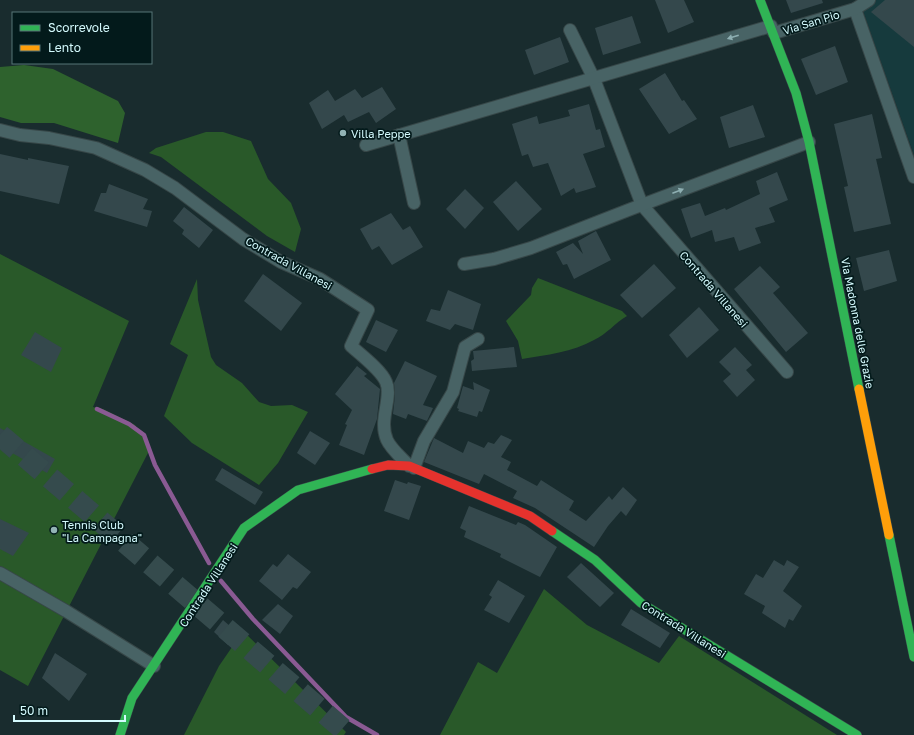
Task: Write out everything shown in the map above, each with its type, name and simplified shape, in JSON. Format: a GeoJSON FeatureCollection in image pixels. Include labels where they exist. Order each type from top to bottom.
{"type":"FeatureCollection","features":[{"type":"Feature","properties":{"kind":"street","name":"Via Madonna delle Grazie"},"geometry":{"type":"LineString","coordinates":[[760,0],[796,93],[809,142],[914,657]]}},
{"type":"Feature","properties":{"kind":"street","name":"Via San Pio"},"geometry":{"type":"LineString","coordinates":[[772,30],[855,9],[869,0]]}},
{"type":"Feature","properties":{"kind":"street"},"geometry":{"type":"LineString","coordinates":[[855,9],[914,177]]}},
{"type":"Feature","properties":{"kind":"street","name":"Contrada Villanesi"},"geometry":{"type":"LineString","coordinates":[[570,30],[594,79],[642,205],[787,372]]}},
{"type":"Feature","properties":{"kind":"street"},"geometry":{"type":"LineString","coordinates":[[366,146],[399,135],[594,79],[772,30]]}},
{"type":"Feature","properties":{"kind":"street","name":"Contrada Villanesi"},"geometry":{"type":"LineString","coordinates":[[0,130],[20,135],[49,138],[96,148],[145,170],[175,188],[243,239],[281,262],[320,279],[368,310],[351,346],[387,382],[388,394],[383,419],[387,440],[411,467]]}},
{"type":"Feature","properties":{"kind":"street"},"geometry":{"type":"LineString","coordinates":[[399,135],[414,204]]}},
{"type":"Feature","properties":{"kind":"street"},"geometry":{"type":"LineString","coordinates":[[464,264],[494,259],[532,248],[809,142]]}},
{"type":"Feature","properties":{"kind":"street"},"geometry":{"type":"LineString","coordinates":[[411,467],[452,392],[464,347],[478,338]]}},
{"type":"Feature","properties":{"kind":"street","name":"Contrada Villanesi"},"geometry":{"type":"LineString","coordinates":[[120,735],[132,698],[244,528],[298,490],[388,465],[411,467],[530,516],[595,560],[641,603],[857,735]]}},
{"type":"Feature","properties":{"kind":"street"},"geometry":{"type":"LineString","coordinates":[[0,573],[66,611],[154,666]]}},
{"type":"Feature","properties":{"kind":"shaded area"},"geometry":{"type":"Polygon","coordinates":[[[859,0],[914,0],[914,155],[859,0]]]}},
{"type":"Feature","properties":{"kind":"green space"},"geometry":{"type":"Polygon","coordinates":[[[24,65],[53,69],[118,101],[125,113],[118,143],[54,123],[21,123],[0,117],[0,67],[24,65]]]}},
{"type":"Feature","properties":{"kind":"green space"},"geometry":{"type":"Polygon","coordinates":[[[206,132],[223,132],[251,141],[268,179],[291,203],[301,229],[295,252],[267,236],[161,157],[149,153],[156,148],[206,132]]]}},
{"type":"Feature","properties":{"kind":"green space","name":"Tennis Club \"La Campagna\""},"geometry":{"type":"Polygon","coordinates":[[[0,254],[129,321],[93,407],[103,409],[135,425],[150,449],[28,686],[0,670],[0,254]]]}},
{"type":"Feature","properties":{"kind":"green space"},"geometry":{"type":"Polygon","coordinates":[[[538,278],[622,311],[627,316],[599,338],[586,344],[559,352],[522,359],[518,341],[506,321],[531,295],[532,288],[538,278]]]}},
{"type":"Feature","properties":{"kind":"green space"},"geometry":{"type":"Polygon","coordinates":[[[197,279],[198,300],[211,357],[216,365],[242,383],[259,402],[271,406],[292,405],[308,412],[278,463],[259,485],[192,443],[164,416],[188,355],[170,344],[197,279]]]}},
{"type":"Feature","properties":{"kind":"green space"},"geometry":{"type":"Polygon","coordinates":[[[544,589],[587,625],[659,663],[679,636],[837,735],[440,735],[478,662],[497,673],[544,589]]]}},
{"type":"Feature","properties":{"kind":"green space"},"geometry":{"type":"Polygon","coordinates":[[[243,631],[346,732],[344,735],[184,735],[219,666],[243,631]]]}},
{"type":"Feature","properties":{"kind":"building"},"geometry":{"type":"Polygon","coordinates":[[[655,0],[684,0],[694,22],[668,33],[655,0]]]}},
{"type":"Feature","properties":{"kind":"building"},"geometry":{"type":"Polygon","coordinates":[[[786,0],[822,0],[823,3],[791,13],[786,0]]]}},
{"type":"Feature","properties":{"kind":"building"},"geometry":{"type":"Polygon","coordinates":[[[885,0],[914,0],[914,47],[871,12],[885,0]]]}},
{"type":"Feature","properties":{"kind":"building"},"geometry":{"type":"Polygon","coordinates":[[[632,16],[641,43],[603,55],[595,28],[632,16]]]}},
{"type":"Feature","properties":{"kind":"building"},"geometry":{"type":"Polygon","coordinates":[[[560,37],[569,62],[534,75],[525,50],[560,37]]]}},
{"type":"Feature","properties":{"kind":"building"},"geometry":{"type":"Polygon","coordinates":[[[835,46],[848,82],[816,95],[801,59],[835,46]]]}},
{"type":"Feature","properties":{"kind":"building"},"geometry":{"type":"Polygon","coordinates":[[[665,73],[682,101],[684,100],[697,119],[669,134],[639,89],[665,73]]]}},
{"type":"Feature","properties":{"kind":"building"},"geometry":{"type":"Polygon","coordinates":[[[382,87],[396,109],[376,123],[369,112],[348,122],[344,115],[322,129],[309,103],[328,90],[335,101],[355,89],[362,98],[382,87]]]}},
{"type":"Feature","properties":{"kind":"building"},"geometry":{"type":"Polygon","coordinates":[[[589,104],[596,130],[600,129],[605,147],[583,154],[596,187],[576,193],[574,188],[561,196],[548,163],[533,167],[528,154],[522,156],[512,124],[537,116],[539,124],[570,116],[568,110],[589,104]]]}},
{"type":"Feature","properties":{"kind":"building"},"geometry":{"type":"Polygon","coordinates":[[[753,105],[765,137],[729,148],[720,117],[753,105]]]}},
{"type":"Feature","properties":{"kind":"building"},"geometry":{"type":"Polygon","coordinates":[[[872,114],[882,158],[876,159],[891,224],[854,232],[844,187],[848,186],[834,124],[872,114]]]}},
{"type":"Feature","properties":{"kind":"building"},"geometry":{"type":"Polygon","coordinates":[[[0,154],[69,166],[59,204],[0,191],[0,154]]]}},
{"type":"Feature","properties":{"kind":"building"},"geometry":{"type":"Polygon","coordinates":[[[777,172],[788,200],[769,208],[775,222],[755,228],[761,243],[739,251],[734,237],[715,242],[712,230],[691,238],[681,209],[700,203],[705,216],[725,208],[726,210],[760,194],[756,181],[777,172]]]}},
{"type":"Feature","properties":{"kind":"building"},"geometry":{"type":"Polygon","coordinates":[[[516,181],[542,209],[518,231],[493,202],[516,181]]]}},
{"type":"Feature","properties":{"kind":"building"},"geometry":{"type":"Polygon","coordinates":[[[109,184],[148,199],[143,209],[152,211],[147,227],[94,211],[101,193],[106,193],[109,184]]]}},
{"type":"Feature","properties":{"kind":"building"},"geometry":{"type":"Polygon","coordinates":[[[465,189],[484,208],[465,229],[446,209],[465,189]]]}},
{"type":"Feature","properties":{"kind":"building"},"geometry":{"type":"Polygon","coordinates":[[[184,207],[213,230],[199,248],[182,234],[184,230],[173,221],[184,207]]]}},
{"type":"Feature","properties":{"kind":"building"},"geometry":{"type":"Polygon","coordinates":[[[391,213],[403,230],[410,226],[423,247],[392,265],[379,246],[372,250],[360,229],[391,213]]]}},
{"type":"Feature","properties":{"kind":"building"},"geometry":{"type":"Polygon","coordinates":[[[596,231],[611,260],[574,279],[567,264],[563,265],[556,252],[573,243],[583,254],[578,241],[596,231]]]}},
{"type":"Feature","properties":{"kind":"building"},"geometry":{"type":"Polygon","coordinates":[[[889,250],[897,281],[864,291],[856,258],[889,250]]]}},
{"type":"Feature","properties":{"kind":"building"},"geometry":{"type":"Polygon","coordinates":[[[654,264],[676,288],[642,318],[620,295],[654,264]]]}},
{"type":"Feature","properties":{"kind":"building"},"geometry":{"type":"Polygon","coordinates":[[[760,266],[780,287],[773,293],[808,333],[786,352],[734,289],[760,266]]]}},
{"type":"Feature","properties":{"kind":"building"},"geometry":{"type":"Polygon","coordinates":[[[263,274],[302,303],[281,331],[244,301],[263,274]]]}},
{"type":"Feature","properties":{"kind":"building"},"geometry":{"type":"Polygon","coordinates":[[[448,290],[481,304],[473,330],[455,324],[450,330],[426,321],[431,309],[440,311],[448,290]]]}},
{"type":"Feature","properties":{"kind":"building"},"geometry":{"type":"Polygon","coordinates":[[[699,307],[719,330],[687,358],[669,335],[699,307]]]}},
{"type":"Feature","properties":{"kind":"building"},"geometry":{"type":"Polygon","coordinates":[[[376,320],[398,330],[386,352],[366,342],[376,320]]]}},
{"type":"Feature","properties":{"kind":"building"},"geometry":{"type":"Polygon","coordinates":[[[35,332],[62,348],[51,372],[21,355],[35,332]]]}},
{"type":"Feature","properties":{"kind":"building"},"geometry":{"type":"Polygon","coordinates":[[[514,347],[517,367],[472,371],[471,361],[474,359],[473,351],[514,347]]]}},
{"type":"Feature","properties":{"kind":"building"},"geometry":{"type":"Polygon","coordinates":[[[735,347],[752,365],[746,370],[755,380],[737,397],[723,381],[731,374],[719,362],[735,347]]]}},
{"type":"Feature","properties":{"kind":"building"},"geometry":{"type":"Polygon","coordinates":[[[405,361],[437,376],[423,405],[433,408],[427,421],[408,414],[406,419],[393,414],[395,395],[394,383],[405,361]]]}},
{"type":"Feature","properties":{"kind":"building"},"geometry":{"type":"Polygon","coordinates":[[[357,366],[367,374],[364,376],[380,389],[377,419],[364,455],[339,445],[347,425],[345,424],[352,410],[335,394],[357,366]]]}},
{"type":"Feature","properties":{"kind":"building"},"geometry":{"type":"Polygon","coordinates":[[[473,382],[490,390],[482,412],[479,411],[477,417],[458,411],[459,409],[457,408],[463,386],[474,390],[473,382]]]}},
{"type":"Feature","properties":{"kind":"building"},"geometry":{"type":"Polygon","coordinates":[[[0,428],[55,459],[47,473],[0,446],[0,428]]]}},
{"type":"Feature","properties":{"kind":"building"},"geometry":{"type":"Polygon","coordinates":[[[310,431],[330,443],[315,465],[297,453],[310,431]]]}},
{"type":"Feature","properties":{"kind":"building"},"geometry":{"type":"Polygon","coordinates":[[[501,435],[512,440],[501,457],[511,462],[507,470],[537,486],[541,480],[574,501],[569,510],[586,521],[609,496],[612,500],[623,487],[637,500],[626,516],[621,511],[608,526],[594,547],[535,508],[513,498],[517,491],[484,474],[479,484],[424,462],[434,438],[463,453],[468,441],[484,448],[488,442],[494,444],[501,435]]]}},
{"type":"Feature","properties":{"kind":"building"},"geometry":{"type":"Polygon","coordinates":[[[222,468],[263,492],[255,505],[215,480],[222,468]]]}},
{"type":"Feature","properties":{"kind":"building"},"geometry":{"type":"Polygon","coordinates":[[[395,480],[421,486],[409,520],[384,511],[395,480]]]}},
{"type":"Feature","properties":{"kind":"building"},"geometry":{"type":"Polygon","coordinates":[[[469,506],[516,525],[518,522],[525,525],[557,547],[540,577],[500,557],[501,554],[464,537],[466,531],[460,528],[469,506]]]}},
{"type":"Feature","properties":{"kind":"building"},"geometry":{"type":"Polygon","coordinates":[[[0,519],[29,533],[13,556],[0,549],[0,519]]]}},
{"type":"Feature","properties":{"kind":"building"},"geometry":{"type":"Polygon","coordinates":[[[288,554],[311,572],[297,589],[293,587],[282,600],[259,581],[273,564],[277,567],[288,554]]]}},
{"type":"Feature","properties":{"kind":"building"},"geometry":{"type":"Polygon","coordinates":[[[774,560],[784,566],[787,560],[799,567],[783,591],[802,606],[793,621],[789,619],[785,628],[762,613],[765,606],[744,594],[756,574],[763,578],[774,560]]]}},
{"type":"Feature","properties":{"kind":"building"},"geometry":{"type":"Polygon","coordinates":[[[581,563],[614,593],[600,607],[567,577],[581,563]]]}},
{"type":"Feature","properties":{"kind":"building"},"geometry":{"type":"Polygon","coordinates":[[[498,580],[525,596],[509,623],[484,610],[492,597],[489,595],[498,580]]]}},
{"type":"Feature","properties":{"kind":"building"},"geometry":{"type":"Polygon","coordinates":[[[278,604],[293,616],[280,634],[262,620],[278,604]]]}},
{"type":"Feature","properties":{"kind":"building"},"geometry":{"type":"Polygon","coordinates":[[[631,609],[670,633],[660,648],[621,625],[631,609]]]}},
{"type":"Feature","properties":{"kind":"building"},"geometry":{"type":"Polygon","coordinates":[[[223,620],[238,633],[228,645],[214,632],[223,620]]]}},
{"type":"Feature","properties":{"kind":"building"},"geometry":{"type":"Polygon","coordinates":[[[55,653],[87,674],[69,701],[42,678],[55,653]]]}},
{"type":"Feature","properties":{"kind":"waterway"},"geometry":{"type":"LineString","coordinates":[[97,409],[129,424],[144,435],[155,465],[209,563]]}},
{"type":"Feature","properties":{"kind":"waterway"},"geometry":{"type":"LineString","coordinates":[[221,581],[253,619],[346,717],[377,735]]}},
{"type":"Feature","properties":{"kind":"tunnel"},"geometry":{"type":"LineString","coordinates":[[0,435],[350,735]]}},
{"type":"Feature","properties":{"kind":"traffic: fast"},"geometry":{"type":"LineString","coordinates":[[760,0],[796,93],[809,142],[859,389]]}},
{"type":"Feature","properties":{"kind":"traffic: fast"},"geometry":{"type":"LineString","coordinates":[[120,735],[132,698],[244,528],[298,490],[372,469]]}},
{"type":"Feature","properties":{"kind":"traffic: fast"},"geometry":{"type":"LineString","coordinates":[[552,531],[595,560],[641,603],[857,735]]}},
{"type":"Feature","properties":{"kind":"traffic: fast"},"geometry":{"type":"LineString","coordinates":[[889,535],[914,657]]}},
{"type":"Feature","properties":{"kind":"traffic: slow"},"geometry":{"type":"LineString","coordinates":[[859,389],[889,535]]}},
{"type":"Feature","properties":{"kind":"traffic: jam"},"geometry":{"type":"LineString","coordinates":[[372,469],[388,465],[409,466],[530,516],[552,531]]}},
{"type":"Feature","properties":{"kind":"place","name":"Villa Peppe"},"geometry":{"type":"Point","coordinates":[343,133]}},
{"type":"Feature","properties":{"kind":"place","name":"Tennis Club \"La Campagna\""},"geometry":{"type":"Point","coordinates":[54,530]}}]}
